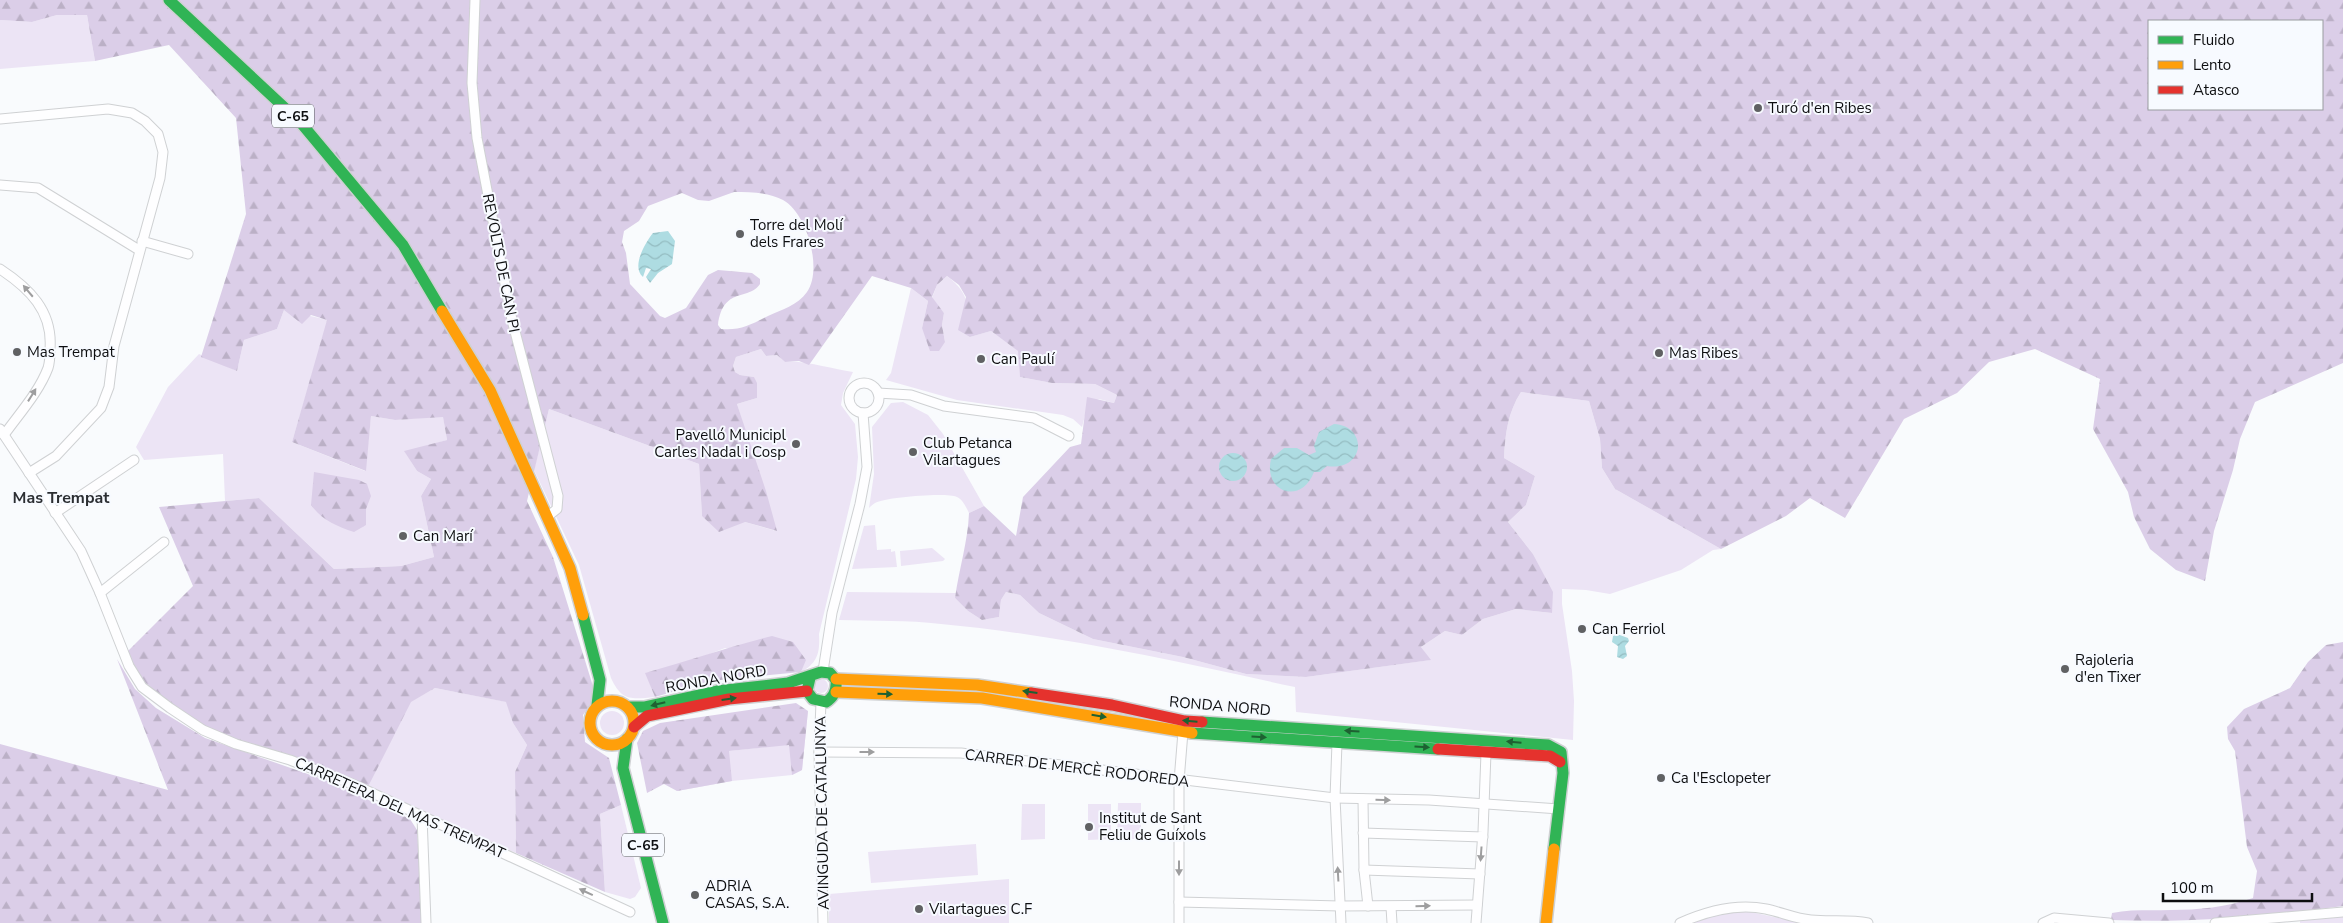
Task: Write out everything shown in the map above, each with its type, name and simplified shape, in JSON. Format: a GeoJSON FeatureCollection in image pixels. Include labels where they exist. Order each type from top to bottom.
{"type":"FeatureCollection","features":[{"type":"Feature","properties":{"kind":"street","name":"C-65"},"geometry":{"type":"LineString","coordinates":[[169,0],[301,124],[403,245],[490,390],[570,568],[600,680],[597,705]]}},
{"type":"Feature","properties":{"kind":"street","name":"REVOLTS DE CAN PI"},"geometry":{"type":"LineString","coordinates":[[475,0],[472,83],[477,138],[512,320],[558,496],[558,509],[547,517]]}},
{"type":"Feature","properties":{"kind":"street"},"geometry":{"type":"LineString","coordinates":[[0,119],[108,109],[132,113],[145,121],[158,134],[163,152],[160,178],[114,346],[109,386],[100,408],[56,456],[29,473]]}},
{"type":"Feature","properties":{"kind":"street"},"geometry":{"type":"LineString","coordinates":[[0,185],[38,188],[141,246],[188,254]]}},
{"type":"Feature","properties":{"kind":"street"},"geometry":{"type":"LineString","coordinates":[[0,269],[23,285],[37,301],[47,322],[51,338],[49,367],[32,397],[2,432]]}},
{"type":"Feature","properties":{"kind":"street"},"geometry":{"type":"LineString","coordinates":[[867,383],[874,386],[878,393],[878,404],[869,412],[863,413],[855,410],[850,403],[850,395],[854,388],[860,384],[867,383]]}},
{"type":"Feature","properties":{"kind":"street"},"geometry":{"type":"LineString","coordinates":[[878,393],[911,395],[944,406],[1034,418],[1070,436]]}},
{"type":"Feature","properties":{"kind":"street"},"geometry":{"type":"LineString","coordinates":[[823,672],[832,613],[858,512],[867,467],[863,413]]}},
{"type":"Feature","properties":{"kind":"street","name":"CARRETERA DEL MAS TREMPAT"},"geometry":{"type":"LineString","coordinates":[[2,432],[81,551],[129,666],[142,687],[203,730],[236,744],[299,763],[354,785],[630,912]]}},
{"type":"Feature","properties":{"kind":"street"},"geometry":{"type":"LineString","coordinates":[[55,513],[134,460]]}},
{"type":"Feature","properties":{"kind":"street"},"geometry":{"type":"LineString","coordinates":[[100,593],[164,542]]}},
{"type":"Feature","properties":{"kind":"street","name":"RONDA NORD"},"geometry":{"type":"LineString","coordinates":[[628,707],[637,708],[693,695],[746,686],[789,683],[810,678],[823,672],[828,673],[836,680],[976,685],[1112,705],[1185,721],[1548,745],[1561,757]]}},
{"type":"Feature","properties":{"kind":"street"},"geometry":{"type":"LineString","coordinates":[[810,678],[807,691],[813,699],[821,702],[830,700],[836,692],[836,680]]}},
{"type":"Feature","properties":{"kind":"street","name":"C-65"},"geometry":{"type":"LineString","coordinates":[[600,680],[616,701]]}},
{"type":"Feature","properties":{"kind":"street","name":"RONDA NORD"},"geometry":{"type":"LineString","coordinates":[[634,727],[648,716],[729,699],[807,691]]}},
{"type":"Feature","properties":{"kind":"street","name":"RONDA NORD"},"geometry":{"type":"LineString","coordinates":[[836,692],[982,698],[1105,717],[1183,732],[1561,757]]}},
{"type":"Feature","properties":{"kind":"street"},"geometry":{"type":"LineString","coordinates":[[616,701],[628,707],[634,720],[634,727],[627,739],[621,743],[607,744],[600,742],[591,731],[590,717],[597,705],[616,701]]}},
{"type":"Feature","properties":{"kind":"street","name":"AVINGUDA DE CATALUNYA"},"geometry":{"type":"LineString","coordinates":[[821,702],[819,752],[823,923]]}},
{"type":"Feature","properties":{"kind":"street"},"geometry":{"type":"LineString","coordinates":[[1179,923],[1179,780],[1183,732]]}},
{"type":"Feature","properties":{"kind":"street","name":"C-65"},"geometry":{"type":"LineString","coordinates":[[623,768],[627,739]]}},
{"type":"Feature","properties":{"kind":"street"},"geometry":{"type":"LineString","coordinates":[[1337,742],[1335,798],[1341,923]]}},
{"type":"Feature","properties":{"kind":"street","name":"C-65"},"geometry":{"type":"LineString","coordinates":[[607,744],[623,768],[663,923]]}},
{"type":"Feature","properties":{"kind":"street","name":"CARRER DE MERCÈ RODOREDA"},"geometry":{"type":"LineString","coordinates":[[819,752],[961,753],[1335,798],[1484,803],[1559,809]]}},
{"type":"Feature","properties":{"kind":"street"},"geometry":{"type":"LineString","coordinates":[[1476,923],[1486,753]]}},
{"type":"Feature","properties":{"kind":"street"},"geometry":{"type":"LineString","coordinates":[[1546,919],[1563,773],[1561,757]]}},
{"type":"Feature","properties":{"kind":"street"},"geometry":{"type":"LineString","coordinates":[[1363,799],[1364,870],[1368,906]]}},
{"type":"Feature","properties":{"kind":"street"},"geometry":{"type":"LineString","coordinates":[[422,816],[426,923]]}},
{"type":"Feature","properties":{"kind":"street"},"geometry":{"type":"LineString","coordinates":[[1363,833],[1482,837]]}},
{"type":"Feature","properties":{"kind":"street"},"geometry":{"type":"LineString","coordinates":[[1364,870],[1480,874]]}},
{"type":"Feature","properties":{"kind":"street"},"geometry":{"type":"LineString","coordinates":[[1179,902],[1391,907],[1477,905]]}},
{"type":"Feature","properties":{"kind":"street"},"geometry":{"type":"LineString","coordinates":[[1391,907],[1392,923]]}},
{"type":"Feature","properties":{"kind":"street"},"geometry":{"type":"LineString","coordinates":[[1680,923],[1705,912],[1740,907],[1765,909],[1810,920],[1854,920],[1868,923]]}},
{"type":"Feature","properties":{"kind":"street"},"geometry":{"type":"LineString","coordinates":[[2215,923],[2343,912]]}},
{"type":"Feature","properties":{"kind":"street"},"geometry":{"type":"LineString","coordinates":[[2043,923],[2054,918],[2109,923]]}},
{"type":"Feature","properties":{"kind":"shaded area"},"geometry":{"type":"Polygon","coordinates":[[[57,15],[87,15],[95,61],[0,69],[0,20],[32,22],[57,15]]]}},
{"type":"Feature","properties":{"kind":"shaded area"},"geometry":{"type":"Polygon","coordinates":[[[947,276],[961,289],[967,303],[970,337],[991,331],[1019,351],[1020,377],[1052,383],[1095,384],[1117,395],[1114,403],[1099,399],[1088,404],[1082,427],[1073,419],[1063,415],[957,400],[886,380],[891,373],[911,288],[928,301],[922,328],[945,342],[942,325],[944,313],[932,298],[937,285],[947,276]]]}},
{"type":"Feature","properties":{"kind":"shaded area"},"geometry":{"type":"Polygon","coordinates":[[[284,310],[328,320],[292,442],[365,471],[371,416],[395,420],[443,416],[447,440],[405,452],[417,471],[431,479],[421,496],[434,557],[401,566],[334,569],[259,498],[225,501],[223,454],[144,460],[136,447],[168,387],[199,354],[237,371],[244,340],[277,329],[284,310]]]}},
{"type":"Feature","properties":{"kind":"shaded area"},"geometry":{"type":"Polygon","coordinates":[[[761,349],[766,356],[777,355],[785,362],[810,363],[853,372],[843,393],[841,405],[855,424],[858,457],[856,479],[819,634],[817,656],[807,669],[801,672],[805,660],[725,648],[692,661],[646,673],[655,697],[629,697],[619,691],[611,678],[579,565],[534,470],[549,409],[699,464],[702,516],[745,522],[776,531],[737,404],[757,398],[754,377],[740,375],[735,372],[733,366],[736,357],[761,349]]]}},
{"type":"Feature","properties":{"kind":"shaded area"},"geometry":{"type":"Polygon","coordinates":[[[1521,392],[1589,401],[1600,439],[1602,468],[1615,489],[1721,549],[1713,550],[1681,570],[1610,594],[1562,589],[1562,604],[1572,671],[1574,701],[1573,740],[1296,712],[1295,687],[1163,659],[1075,642],[986,629],[916,622],[839,620],[847,592],[956,593],[955,598],[968,611],[982,620],[999,617],[1001,600],[1006,592],[1020,595],[1039,613],[1093,639],[1183,657],[1246,674],[1306,677],[1430,660],[1421,647],[1445,631],[1462,635],[1483,619],[1516,609],[1552,613],[1552,592],[1533,554],[1508,522],[1526,505],[1535,476],[1504,458],[1508,424],[1513,407],[1521,392]]]}},
{"type":"Feature","properties":{"kind":"shaded area","name":"Club Petanca Vilartagues"},"geometry":{"type":"Polygon","coordinates":[[[903,402],[928,415],[943,434],[984,506],[969,513],[963,502],[957,497],[930,495],[881,501],[874,503],[869,508],[874,474],[872,427],[891,403],[903,402]]]}},
{"type":"Feature","properties":{"kind":"shaded area"},"geometry":{"type":"Polygon","coordinates":[[[875,525],[877,550],[891,549],[891,552],[895,551],[897,567],[852,569],[864,526],[875,525]]]}},
{"type":"Feature","properties":{"kind":"shaded area"},"geometry":{"type":"Polygon","coordinates":[[[932,548],[945,559],[943,561],[901,566],[900,551],[932,548]]]}},
{"type":"Feature","properties":{"kind":"shaded area"},"geometry":{"type":"Polygon","coordinates":[[[818,679],[824,679],[828,686],[824,693],[818,693],[814,689],[814,683],[818,679]]]}},
{"type":"Feature","properties":{"kind":"shaded area"},"geometry":{"type":"Polygon","coordinates":[[[435,688],[507,702],[513,723],[527,745],[515,772],[516,853],[368,787],[410,702],[435,688]]]}},
{"type":"Feature","properties":{"kind":"shaded area"},"geometry":{"type":"Polygon","coordinates":[[[612,711],[617,712],[623,718],[623,728],[617,734],[612,735],[607,734],[601,728],[600,723],[601,718],[607,712],[612,711]]]}},
{"type":"Feature","properties":{"kind":"shaded area"},"geometry":{"type":"Polygon","coordinates":[[[808,711],[802,770],[792,775],[732,781],[677,791],[705,763],[729,751],[766,747],[808,711]]]}},
{"type":"Feature","properties":{"kind":"shaded area"},"geometry":{"type":"Polygon","coordinates":[[[1118,803],[1141,803],[1141,839],[1117,839],[1118,803]]]}},
{"type":"Feature","properties":{"kind":"shaded area"},"geometry":{"type":"Polygon","coordinates":[[[1022,804],[1045,804],[1045,839],[1021,840],[1022,804]]]}},
{"type":"Feature","properties":{"kind":"shaded area"},"geometry":{"type":"Polygon","coordinates":[[[1088,804],[1111,804],[1111,839],[1088,840],[1088,804]]]}},
{"type":"Feature","properties":{"kind":"shaded area"},"geometry":{"type":"Polygon","coordinates":[[[621,805],[641,888],[635,897],[630,899],[605,892],[600,814],[621,805]]]}},
{"type":"Feature","properties":{"kind":"shaded area"},"geometry":{"type":"Polygon","coordinates":[[[976,844],[978,875],[871,883],[868,852],[976,844]]]}},
{"type":"Feature","properties":{"kind":"shaded area","name":"Vilartagues C.F"},"geometry":{"type":"Polygon","coordinates":[[[1009,879],[1009,923],[829,923],[829,894],[1009,879]]]}},
{"type":"Feature","properties":{"kind":"shaded area"},"geometry":{"type":"Polygon","coordinates":[[[1746,911],[1802,923],[1691,923],[1717,912],[1746,911]]]}},
{"type":"Feature","properties":{"kind":"shaded area"},"geometry":{"type":"Polygon","coordinates":[[[2343,915],[2343,923],[2300,923],[2300,921],[2343,915]]]}},
{"type":"Feature","properties":{"kind":"green space"},"geometry":{"type":"Polygon","coordinates":[[[0,0],[2343,0],[2343,363],[2255,402],[2240,439],[2233,470],[2214,531],[2205,581],[2176,570],[2150,549],[2134,517],[2128,492],[2093,429],[2100,379],[2035,349],[1989,362],[1957,393],[1904,419],[1845,518],[1810,498],[1786,516],[1721,549],[1615,489],[1602,468],[1600,439],[1589,401],[1521,392],[1513,407],[1508,424],[1504,458],[1535,476],[1526,505],[1508,522],[1533,554],[1553,592],[1552,613],[1516,609],[1483,619],[1462,635],[1445,631],[1421,647],[1431,660],[1306,677],[1246,674],[1183,657],[1093,639],[1039,613],[1020,595],[1006,592],[1001,600],[999,617],[982,620],[968,611],[955,598],[969,513],[984,506],[1016,536],[1023,497],[1070,447],[1081,444],[1087,397],[1114,403],[1117,395],[1095,384],[1052,383],[1020,377],[1018,351],[991,331],[970,337],[958,330],[966,297],[959,285],[947,276],[937,285],[932,297],[944,313],[942,325],[945,342],[939,351],[930,351],[922,328],[928,301],[911,288],[872,276],[809,365],[799,361],[785,362],[777,355],[766,356],[761,349],[736,357],[733,366],[735,372],[740,375],[754,377],[757,383],[757,398],[737,404],[766,491],[777,531],[745,522],[719,532],[702,516],[699,464],[549,409],[527,501],[553,557],[596,696],[583,715],[585,742],[609,758],[621,805],[600,814],[605,892],[516,853],[515,772],[527,745],[513,723],[506,702],[435,688],[411,702],[368,787],[199,726],[147,689],[127,652],[193,586],[159,507],[259,498],[334,569],[401,566],[434,557],[421,496],[431,479],[417,471],[404,451],[447,440],[443,417],[395,420],[371,416],[366,471],[292,442],[327,320],[311,315],[302,324],[284,310],[277,329],[244,340],[237,371],[201,357],[246,214],[236,118],[169,45],[95,61],[87,15],[57,15],[32,22],[0,20],[0,0]],[[734,192],[709,201],[698,200],[682,193],[648,206],[639,221],[624,231],[622,242],[626,253],[630,284],[660,316],[665,318],[686,308],[708,275],[718,270],[752,273],[760,279],[760,284],[755,289],[731,299],[725,305],[718,325],[721,329],[740,328],[751,324],[794,304],[803,297],[812,282],[813,270],[813,256],[805,229],[792,207],[777,197],[759,193],[734,192]]]}},
{"type":"Feature","properties":{"kind":"green space"},"geometry":{"type":"Polygon","coordinates":[[[314,472],[359,480],[367,484],[371,496],[366,509],[366,525],[354,532],[330,522],[315,510],[311,505],[314,472]]]}},
{"type":"Feature","properties":{"kind":"green space"},"geometry":{"type":"Polygon","coordinates":[[[772,636],[793,642],[806,660],[801,672],[710,681],[655,697],[645,673],[740,645],[772,636]]]}},
{"type":"Feature","properties":{"kind":"green space"},"geometry":{"type":"Polygon","coordinates":[[[2343,642],[2343,906],[2228,918],[2169,921],[2111,920],[2112,913],[2202,909],[2233,904],[2253,898],[2257,871],[2247,847],[2235,751],[2228,739],[2227,727],[2244,709],[2290,688],[2308,662],[2326,645],[2343,642]]]}},
{"type":"Feature","properties":{"kind":"green space"},"geometry":{"type":"Polygon","coordinates":[[[117,659],[135,689],[156,708],[205,738],[325,780],[410,819],[417,830],[423,923],[0,923],[0,744],[168,790],[117,659]]]}},
{"type":"Feature","properties":{"kind":"green space"},"geometry":{"type":"Polygon","coordinates":[[[796,703],[808,711],[802,770],[792,775],[789,745],[729,751],[732,781],[677,791],[664,784],[647,793],[637,743],[643,731],[660,723],[796,703]]]}},
{"type":"Feature","properties":{"kind":"water"},"geometry":{"type":"Polygon","coordinates":[[[668,231],[675,241],[672,264],[658,273],[650,283],[646,277],[651,269],[646,268],[643,277],[640,273],[638,267],[640,255],[653,233],[668,231]]]}},
{"type":"Feature","properties":{"kind":"water"},"geometry":{"type":"Polygon","coordinates":[[[1334,424],[1345,427],[1353,432],[1358,448],[1355,456],[1349,462],[1340,466],[1327,466],[1320,472],[1314,472],[1308,483],[1301,489],[1293,492],[1285,491],[1278,487],[1273,480],[1270,470],[1271,459],[1284,448],[1297,448],[1309,455],[1316,452],[1314,446],[1319,432],[1334,424]]]}},
{"type":"Feature","properties":{"kind":"water"},"geometry":{"type":"Polygon","coordinates":[[[1233,453],[1243,457],[1247,467],[1243,477],[1233,481],[1223,477],[1219,467],[1223,457],[1233,453]]]}},
{"type":"Feature","properties":{"kind":"water"},"geometry":{"type":"Polygon","coordinates":[[[1617,634],[1628,638],[1629,641],[1625,646],[1627,656],[1623,659],[1617,657],[1618,646],[1612,642],[1613,636],[1617,634]]]}},
{"type":"Feature","properties":{"kind":"traffic: fast"},"geometry":{"type":"LineString","coordinates":[[169,0],[301,123],[403,245],[442,311]]}},
{"type":"Feature","properties":{"kind":"traffic: fast"},"geometry":{"type":"LineString","coordinates":[[583,615],[600,680],[597,705]]}},
{"type":"Feature","properties":{"kind":"traffic: fast"},"geometry":{"type":"LineString","coordinates":[[628,707],[644,707],[717,691],[788,683],[821,672],[830,673],[836,680],[836,687],[831,698],[826,702],[813,699],[807,691],[810,678]]}},
{"type":"Feature","properties":{"kind":"traffic: fast"},"geometry":{"type":"LineString","coordinates":[[1202,722],[1548,745],[1561,752],[1563,773],[1554,849]]}},
{"type":"Feature","properties":{"kind":"traffic: fast"},"geometry":{"type":"LineString","coordinates":[[1192,733],[1438,749]]}},
{"type":"Feature","properties":{"kind":"traffic: fast"},"geometry":{"type":"LineString","coordinates":[[627,739],[623,768],[663,923]]}},
{"type":"Feature","properties":{"kind":"traffic: slow"},"geometry":{"type":"LineString","coordinates":[[442,311],[490,390],[570,568],[583,615]]}},
{"type":"Feature","properties":{"kind":"traffic: slow"},"geometry":{"type":"LineString","coordinates":[[836,679],[977,685],[1031,693]]}},
{"type":"Feature","properties":{"kind":"traffic: slow"},"geometry":{"type":"LineString","coordinates":[[836,692],[982,698],[1192,733]]}},
{"type":"Feature","properties":{"kind":"traffic: slow"},"geometry":{"type":"LineString","coordinates":[[616,701],[628,707],[633,714],[634,723],[633,732],[628,739],[621,744],[608,745],[600,742],[593,735],[590,719],[593,711],[600,704],[616,701]]}},
{"type":"Feature","properties":{"kind":"traffic: slow"},"geometry":{"type":"LineString","coordinates":[[1546,923],[1554,849]]}},
{"type":"Feature","properties":{"kind":"traffic: jam"},"geometry":{"type":"LineString","coordinates":[[634,727],[647,716],[729,699],[807,691]]}},
{"type":"Feature","properties":{"kind":"traffic: jam"},"geometry":{"type":"LineString","coordinates":[[1031,693],[1112,705],[1185,721],[1202,722]]}},
{"type":"Feature","properties":{"kind":"traffic: jam"},"geometry":{"type":"LineString","coordinates":[[1438,749],[1550,756],[1560,762]]}},
{"type":"Feature","properties":{"kind":"place","name":"Turó d'en Ribes"},"geometry":{"type":"Point","coordinates":[1758,108]}},
{"type":"Feature","properties":{"kind":"place","name":"Torre del Molí dels Frares"},"geometry":{"type":"Point","coordinates":[740,234]}},
{"type":"Feature","properties":{"kind":"place","name":"Mas Trempat"},"geometry":{"type":"Point","coordinates":[17,352]}},
{"type":"Feature","properties":{"kind":"place","name":"Mas Ribes"},"geometry":{"type":"Point","coordinates":[1659,353]}},
{"type":"Feature","properties":{"kind":"place","name":"Can Paulí"},"geometry":{"type":"Point","coordinates":[981,359]}},
{"type":"Feature","properties":{"kind":"place","name":"Pavelló Municipl Carles Nadal i Cosp"},"geometry":{"type":"Point","coordinates":[796,444]}},
{"type":"Feature","properties":{"kind":"place","name":"Club Petanca Vilartagues"},"geometry":{"type":"Point","coordinates":[913,452]}},
{"type":"Feature","properties":{"kind":"place","name":"Can Marí"},"geometry":{"type":"Point","coordinates":[403,536]}},
{"type":"Feature","properties":{"kind":"place","name":"Can Ferriol"},"geometry":{"type":"Point","coordinates":[1582,629]}},
{"type":"Feature","properties":{"kind":"place","name":"Rajoleria d'en Tixer"},"geometry":{"type":"Point","coordinates":[2065,669]}},
{"type":"Feature","properties":{"kind":"place","name":"Ca l'Esclopeter"},"geometry":{"type":"Point","coordinates":[1661,778]}},
{"type":"Feature","properties":{"kind":"place","name":"Institut de Sant Feliu de Guíxols"},"geometry":{"type":"Point","coordinates":[1089,827]}},
{"type":"Feature","properties":{"kind":"place","name":"ADRIA CASAS, S.A."},"geometry":{"type":"Point","coordinates":[695,895]}},
{"type":"Feature","properties":{"kind":"place","name":"Vilartagues C.F"},"geometry":{"type":"Point","coordinates":[919,909]}},
{"type":"Feature","properties":{"kind":"district","name":"Mas Trempat"},"geometry":{"type":"Point","coordinates":[61,497]}}]}
